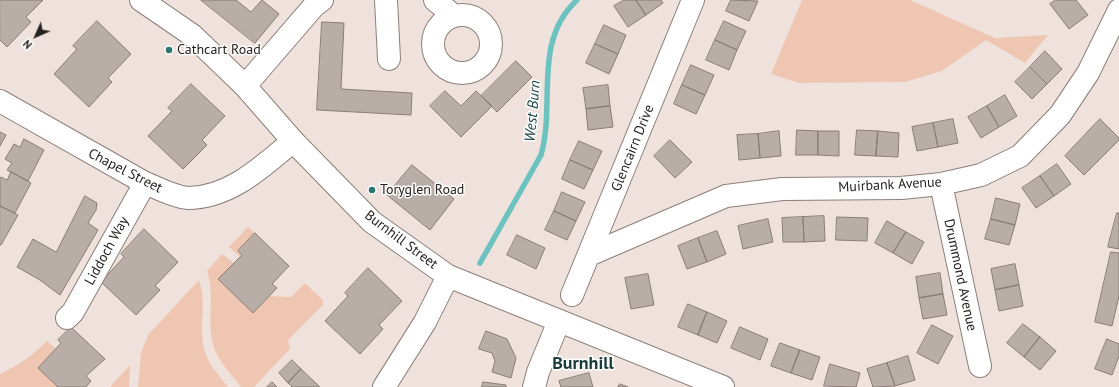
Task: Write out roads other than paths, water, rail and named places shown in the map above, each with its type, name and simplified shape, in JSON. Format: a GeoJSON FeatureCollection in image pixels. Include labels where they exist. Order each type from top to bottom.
{"type":"FeatureCollection","features":[{"type":"Feature","properties":{"kind":"street","name":"Burnhill Street"},"geometry":{"type":"LineString","coordinates":[[141,0],[192,35],[245,86],[293,141],[372,222],[448,276],[723,387]]}},
{"type":"Feature","properties":{"kind":"street"},"geometry":{"type":"LineString","coordinates":[[386,0],[389,59]]}},
{"type":"Feature","properties":{"kind":"street"},"geometry":{"type":"LineString","coordinates":[[435,0],[454,16]]}},
{"type":"Feature","properties":{"kind":"street","name":"Glencairn Drive"},"geometry":{"type":"LineString","coordinates":[[572,295],[693,0]]}},
{"type":"Feature","properties":{"kind":"street"},"geometry":{"type":"LineString","coordinates":[[245,86],[314,2]]}},
{"type":"Feature","properties":{"kind":"street","name":"Muirbank Avenue"},"geometry":{"type":"LineString","coordinates":[[589,255],[726,196],[782,189],[901,188],[941,184],[981,175],[1020,156],[1060,115],[1088,73],[1119,10]]}},
{"type":"Feature","properties":{"kind":"street","name":"Chapel Street"},"geometry":{"type":"LineString","coordinates":[[0,101],[145,183],[168,193],[187,198],[215,194],[248,178],[293,141]]}},
{"type":"Feature","properties":{"kind":"street","name":"Liddoch Way"},"geometry":{"type":"LineString","coordinates":[[67,318],[73,312],[145,183]]}},
{"type":"Feature","properties":{"kind":"street","name":"Drummond Avenue"},"geometry":{"type":"LineString","coordinates":[[941,184],[980,366]]}},
{"type":"Feature","properties":{"kind":"street"},"geometry":{"type":"LineString","coordinates":[[384,387],[425,322],[448,276]]}},
{"type":"Feature","properties":{"kind":"street"},"geometry":{"type":"LineString","coordinates":[[534,387],[538,372],[559,322]]}},
{"type":"Feature","properties":{"kind":"waterway","name":"West Burn"},"geometry":{"type":"LineString","coordinates":[[480,263],[541,155],[547,115],[550,54],[554,35],[563,17],[577,0]]}},
{"type":"Feature","properties":{"kind":"place","name":"Cathcart Road"},"geometry":{"type":"Point","coordinates":[169,50]}},
{"type":"Feature","properties":{"kind":"place","name":"Toryglen Road"},"geometry":{"type":"Point","coordinates":[372,190]}},
{"type":"Feature","properties":{"kind":"district","name":"Burnhill"},"geometry":{"type":"Point","coordinates":[583,364]}}]}
